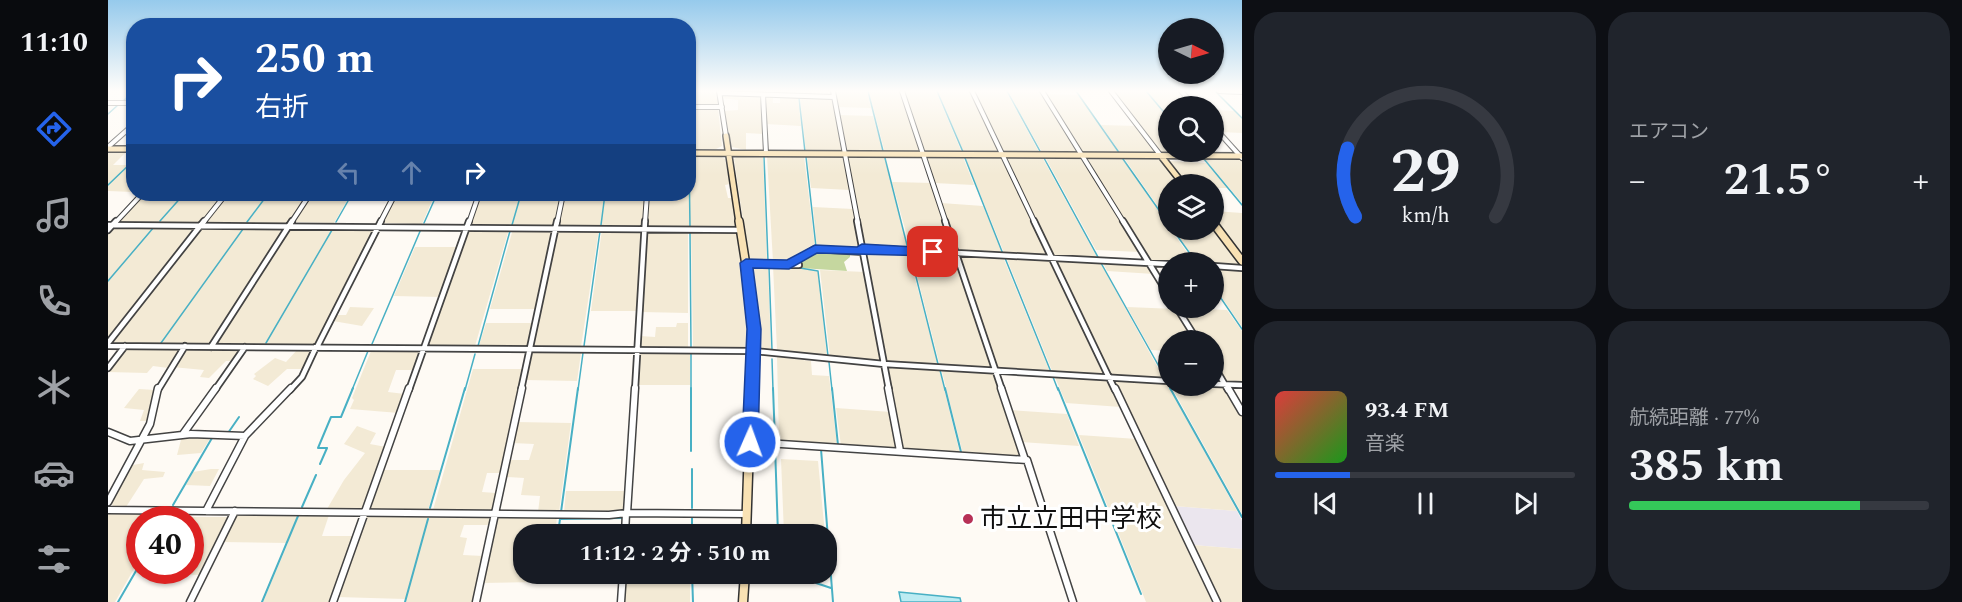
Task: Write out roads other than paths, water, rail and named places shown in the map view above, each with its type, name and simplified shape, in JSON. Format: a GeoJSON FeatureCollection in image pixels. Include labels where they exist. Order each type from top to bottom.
{"type":"FeatureCollection","features":[{"type":"Feature","properties":{"kind":"street"},"geometry":{"type":"LineString","coordinates":[[724,119],[754,315],[746,524]]}},
{"type":"Feature","properties":{"kind":"street"},"geometry":{"type":"LineString","coordinates":[[764,119],[766,153]]}},
{"type":"Feature","properties":{"kind":"street"},"geometry":{"type":"LineString","coordinates":[[838,119],[900,451]]}},
{"type":"Feature","properties":{"kind":"street"},"geometry":{"type":"LineString","coordinates":[[911,119],[1073,602]]}},
{"type":"Feature","properties":{"kind":"street"},"geometry":{"type":"LineString","coordinates":[[986,119],[1217,602]]}},
{"type":"Feature","properties":{"kind":"street"},"geometry":{"type":"LineString","coordinates":[[1060,119],[1158,278]]}},
{"type":"Feature","properties":{"kind":"street"},"geometry":{"type":"LineString","coordinates":[[1133,119],[1158,152]]}},
{"type":"Feature","properties":{"kind":"street"},"geometry":{"type":"LineString","coordinates":[[108,148],[126,131]]}},
{"type":"Feature","properties":{"kind":"street"},"geometry":{"type":"LineString","coordinates":[[1224,138],[1241,157]]}},
{"type":"Feature","properties":{"kind":"street"},"geometry":{"type":"LineString","coordinates":[[108,148],[126,149]]}},
{"type":"Feature","properties":{"kind":"street"},"geometry":{"type":"LineString","coordinates":[[696,153],[1158,156]]}},
{"type":"Feature","properties":{"kind":"street"},"geometry":{"type":"LineString","coordinates":[[1224,157],[1241,157]]}},
{"type":"Feature","properties":{"kind":"street"},"geometry":{"type":"LineString","coordinates":[[1166,162],[1175,174]]}},
{"type":"Feature","properties":{"kind":"street"},"geometry":{"type":"LineString","coordinates":[[108,230],[135,201]]}},
{"type":"Feature","properties":{"kind":"street"},"geometry":{"type":"LineString","coordinates":[[108,344],[220,201]]}},
{"type":"Feature","properties":{"kind":"street"},"geometry":{"type":"LineString","coordinates":[[211,346],[305,201]]}},
{"type":"Feature","properties":{"kind":"street"},"geometry":{"type":"LineString","coordinates":[[206,511],[245,436],[302,377],[391,201]]}},
{"type":"Feature","properties":{"kind":"street"},"geometry":{"type":"LineString","coordinates":[[333,602],[476,201]]}},
{"type":"Feature","properties":{"kind":"street"},"geometry":{"type":"LineString","coordinates":[[476,602],[562,201]]}},
{"type":"Feature","properties":{"kind":"street"},"geometry":{"type":"LineString","coordinates":[[626,524],[647,201]]}},
{"type":"Feature","properties":{"kind":"street"},"geometry":{"type":"LineString","coordinates":[[112,224],[741,230]]}},
{"type":"Feature","properties":{"kind":"street"},"geometry":{"type":"LineString","coordinates":[[1224,237],[1242,261]]}},
{"type":"Feature","properties":{"kind":"street"},"geometry":{"type":"LineString","coordinates":[[789,265],[815,249],[957,253],[1158,263]]}},
{"type":"Feature","properties":{"kind":"street"},"geometry":{"type":"LineString","coordinates":[[746,263],[799,265]]}},
{"type":"Feature","properties":{"kind":"street"},"geometry":{"type":"LineString","coordinates":[[1224,267],[1242,268]]}},
{"type":"Feature","properties":{"kind":"street"},"geometry":{"type":"LineString","coordinates":[[108,344],[125,346],[754,351],[884,364],[1158,380]]}},
{"type":"Feature","properties":{"kind":"street"},"geometry":{"type":"LineString","coordinates":[[108,368],[125,346]]}},
{"type":"Feature","properties":{"kind":"street"},"geometry":{"type":"LineString","coordinates":[[108,502],[150,424],[159,385],[185,346]]}},
{"type":"Feature","properties":{"kind":"street"},"geometry":{"type":"LineString","coordinates":[[183,434],[245,347]]}},
{"type":"Feature","properties":{"kind":"street"},"geometry":{"type":"LineString","coordinates":[[1225,384],[1242,385]]}},
{"type":"Feature","properties":{"kind":"street"},"geometry":{"type":"LineString","coordinates":[[1225,384],[1242,412]]}},
{"type":"Feature","properties":{"kind":"street"},"geometry":{"type":"LineString","coordinates":[[108,432],[124,440],[141,442],[183,434],[245,436]]}},
{"type":"Feature","properties":{"kind":"street"},"geometry":{"type":"LineString","coordinates":[[750,442],[1025,460]]}},
{"type":"Feature","properties":{"kind":"street"},"geometry":{"type":"LineString","coordinates":[[108,510],[609,515],[627,513],[747,514]]}},
{"type":"Feature","properties":{"kind":"street"},"geometry":{"type":"LineString","coordinates":[[190,602],[235,511]]}},
{"type":"Feature","properties":{"kind":"street"},"geometry":{"type":"LineString","coordinates":[[621,602],[622,584]]}},
{"type":"Feature","properties":{"kind":"street"},"geometry":{"type":"LineString","coordinates":[[743,602],[744,584]]}},
{"type":"Feature","properties":{"kind":"water"},"geometry":{"type":"Polygon","coordinates":[[[899,592],[960,598],[961,602],[901,602],[899,592]]]}},
{"type":"Feature","properties":{"kind":"waterway"},"geometry":{"type":"LineString","coordinates":[[801,119],[805,152]]}},
{"type":"Feature","properties":{"kind":"waterway"},"geometry":{"type":"LineString","coordinates":[[875,119],[883,151]]}},
{"type":"Feature","properties":{"kind":"waterway"},"geometry":{"type":"LineString","coordinates":[[949,119],[963,152]]}},
{"type":"Feature","properties":{"kind":"waterway"},"geometry":{"type":"LineString","coordinates":[[1022,119],[1041,153]]}},
{"type":"Feature","properties":{"kind":"waterway"},"geometry":{"type":"LineString","coordinates":[[1096,119],[1120,154]]}},
{"type":"Feature","properties":{"kind":"waterway"},"geometry":{"type":"LineString","coordinates":[[764,156],[768,261]]}},
{"type":"Feature","properties":{"kind":"waterway"},"geometry":{"type":"LineString","coordinates":[[806,157],[816,247]]}},
{"type":"Feature","properties":{"kind":"waterway"},"geometry":{"type":"LineString","coordinates":[[885,158],[908,249]]}},
{"type":"Feature","properties":{"kind":"waterway"},"geometry":{"type":"LineString","coordinates":[[965,158],[1003,254]]}},
{"type":"Feature","properties":{"kind":"waterway"},"geometry":{"type":"LineString","coordinates":[[1044,158],[1099,259]]}},
{"type":"Feature","properties":{"kind":"waterway"},"geometry":{"type":"LineString","coordinates":[[1123,159],[1158,209]]}},
{"type":"Feature","properties":{"kind":"waterway"},"geometry":{"type":"LineString","coordinates":[[1206,162],[1242,205]]}},
{"type":"Feature","properties":{"kind":"waterway"},"geometry":{"type":"LineString","coordinates":[[108,185],[126,168]]}},
{"type":"Feature","properties":{"kind":"waterway"},"geometry":{"type":"LineString","coordinates":[[160,221],[178,201]]}},
{"type":"Feature","properties":{"kind":"waterway"},"geometry":{"type":"LineString","coordinates":[[247,222],[263,201]]}},
{"type":"Feature","properties":{"kind":"waterway"},"geometry":{"type":"LineString","coordinates":[[336,222],[348,201]]}},
{"type":"Feature","properties":{"kind":"waterway"},"geometry":{"type":"LineString","coordinates":[[424,223],[434,201]]}},
{"type":"Feature","properties":{"kind":"waterway"},"geometry":{"type":"LineString","coordinates":[[512,225],[519,201]]}},
{"type":"Feature","properties":{"kind":"waterway"},"geometry":{"type":"LineString","coordinates":[[601,225],[604,201]]}},
{"type":"Feature","properties":{"kind":"waterway"},"geometry":{"type":"LineString","coordinates":[[688,227],[690,227],[690,201]]}},
{"type":"Feature","properties":{"kind":"waterway"},"geometry":{"type":"LineString","coordinates":[[108,281],[154,227]]}},
{"type":"Feature","properties":{"kind":"waterway"},"geometry":{"type":"LineString","coordinates":[[161,343],[243,229]]}},
{"type":"Feature","properties":{"kind":"waterway"},"geometry":{"type":"LineString","coordinates":[[372,344],[421,229]]}},
{"type":"Feature","properties":{"kind":"waterway"},"geometry":{"type":"LineString","coordinates":[[266,343],[332,230]]}},
{"type":"Feature","properties":{"kind":"waterway"},"geometry":{"type":"LineString","coordinates":[[478,346],[510,231]]}},
{"type":"Feature","properties":{"kind":"waterway"},"geometry":{"type":"LineString","coordinates":[[584,346],[600,231]]}},
{"type":"Feature","properties":{"kind":"waterway"},"geometry":{"type":"LineString","coordinates":[[690,231],[691,347]]}},
{"type":"Feature","properties":{"kind":"waterway"},"geometry":{"type":"LineString","coordinates":[[1180,240],[1189,252]]}},
{"type":"Feature","properties":{"kind":"waterway"},"geometry":{"type":"LineString","coordinates":[[910,253],[938,364]]}},
{"type":"Feature","properties":{"kind":"waterway"},"geometry":{"type":"LineString","coordinates":[[1005,258],[1051,372]]}},
{"type":"Feature","properties":{"kind":"waterway"},"geometry":{"type":"LineString","coordinates":[[1101,263],[1158,365]]}},
{"type":"Feature","properties":{"kind":"waterway"},"geometry":{"type":"LineString","coordinates":[[769,267],[772,350]]}},
{"type":"Feature","properties":{"kind":"waterway"},"geometry":{"type":"LineString","coordinates":[[800,268],[818,271],[828,356]]}},
{"type":"Feature","properties":{"kind":"waterway"},"geometry":{"type":"LineString","coordinates":[[1224,303],[1242,329]]}},
{"type":"Feature","properties":{"kind":"waterway"},"geometry":{"type":"LineString","coordinates":[[352,390],[368,351]]}},
{"type":"Feature","properties":{"kind":"waterway"},"geometry":{"type":"LineString","coordinates":[[578,390],[583,353]]}},
{"type":"Feature","properties":{"kind":"waterway"},"geometry":{"type":"LineString","coordinates":[[691,353],[691,451]]}},
{"type":"Feature","properties":{"kind":"waterway"},"geometry":{"type":"LineString","coordinates":[[465,390],[475,354]]}},
{"type":"Feature","properties":{"kind":"waterway"},"geometry":{"type":"LineString","coordinates":[[772,359],[773,390]]}},
{"type":"Feature","properties":{"kind":"waterway"},"geometry":{"type":"LineString","coordinates":[[829,362],[832,390]]}},
{"type":"Feature","properties":{"kind":"waterway"},"geometry":{"type":"LineString","coordinates":[[940,370],[945,390]]}},
{"type":"Feature","properties":{"kind":"waterway"},"geometry":{"type":"LineString","coordinates":[[1053,377],[1058,390]]}},
{"type":"Feature","properties":{"kind":"waterway"},"geometry":{"type":"LineString","coordinates":[[320,464],[327,448],[318,448],[331,417],[341,417],[353,388]]}},
{"type":"Feature","properties":{"kind":"waterway"},"geometry":{"type":"LineString","coordinates":[[430,508],[465,388]]}},
{"type":"Feature","properties":{"kind":"waterway"},"geometry":{"type":"LineString","coordinates":[[561,512],[578,388]]}},
{"type":"Feature","properties":{"kind":"waterway"},"geometry":{"type":"LineString","coordinates":[[773,388],[775,441]]}},
{"type":"Feature","properties":{"kind":"waterway"},"geometry":{"type":"LineString","coordinates":[[832,388],[838,445]]}},
{"type":"Feature","properties":{"kind":"waterway"},"geometry":{"type":"LineString","coordinates":[[945,388],[961,452]]}},
{"type":"Feature","properties":{"kind":"waterway"},"geometry":{"type":"LineString","coordinates":[[1058,388],[1141,594]]}},
{"type":"Feature","properties":{"kind":"waterway"},"geometry":{"type":"LineString","coordinates":[[1174,396],[1242,517]]}},
{"type":"Feature","properties":{"kind":"waterway"},"geometry":{"type":"LineString","coordinates":[[228,433],[239,417]]}},
{"type":"Feature","properties":{"kind":"waterway"},"geometry":{"type":"LineString","coordinates":[[173,505],[212,438]]}},
{"type":"Feature","properties":{"kind":"waterway"},"geometry":{"type":"LineString","coordinates":[[775,446],[778,524]]}},
{"type":"Feature","properties":{"kind":"waterway"},"geometry":{"type":"LineString","coordinates":[[821,449],[833,602]]}},
{"type":"Feature","properties":{"kind":"waterway"},"geometry":{"type":"LineString","coordinates":[[1014,462],[1022,463]]}},
{"type":"Feature","properties":{"kind":"waterway"},"geometry":{"type":"LineString","coordinates":[[692,469],[692,508]]}},
{"type":"Feature","properties":{"kind":"waterway"},"geometry":{"type":"LineString","coordinates":[[302,507],[316,475]]}},
{"type":"Feature","properties":{"kind":"waterway"},"geometry":{"type":"LineString","coordinates":[[262,602],[298,516]]}},
{"type":"Feature","properties":{"kind":"waterway"},"geometry":{"type":"LineString","coordinates":[[559,524],[560,519],[622,518]]}},
{"type":"Feature","properties":{"kind":"waterway"},"geometry":{"type":"LineString","coordinates":[[692,518],[692,524]]}},
{"type":"Feature","properties":{"kind":"waterway"},"geometry":{"type":"LineString","coordinates":[[405,602],[428,519]]}},
{"type":"Feature","properties":{"kind":"waterway"},"geometry":{"type":"LineString","coordinates":[[118,602],[128,584]]}},
{"type":"Feature","properties":{"kind":"waterway"},"geometry":{"type":"LineString","coordinates":[[692,584],[693,602]]}},
{"type":"Feature","properties":{"kind":"waterway"},"geometry":{"type":"LineString","coordinates":[[819,584],[831,588]]}},
{"type":"Feature","properties":{"kind":"place","name":"市立立田中学校"},"geometry":{"type":"Point","coordinates":[968,519]}}]}
